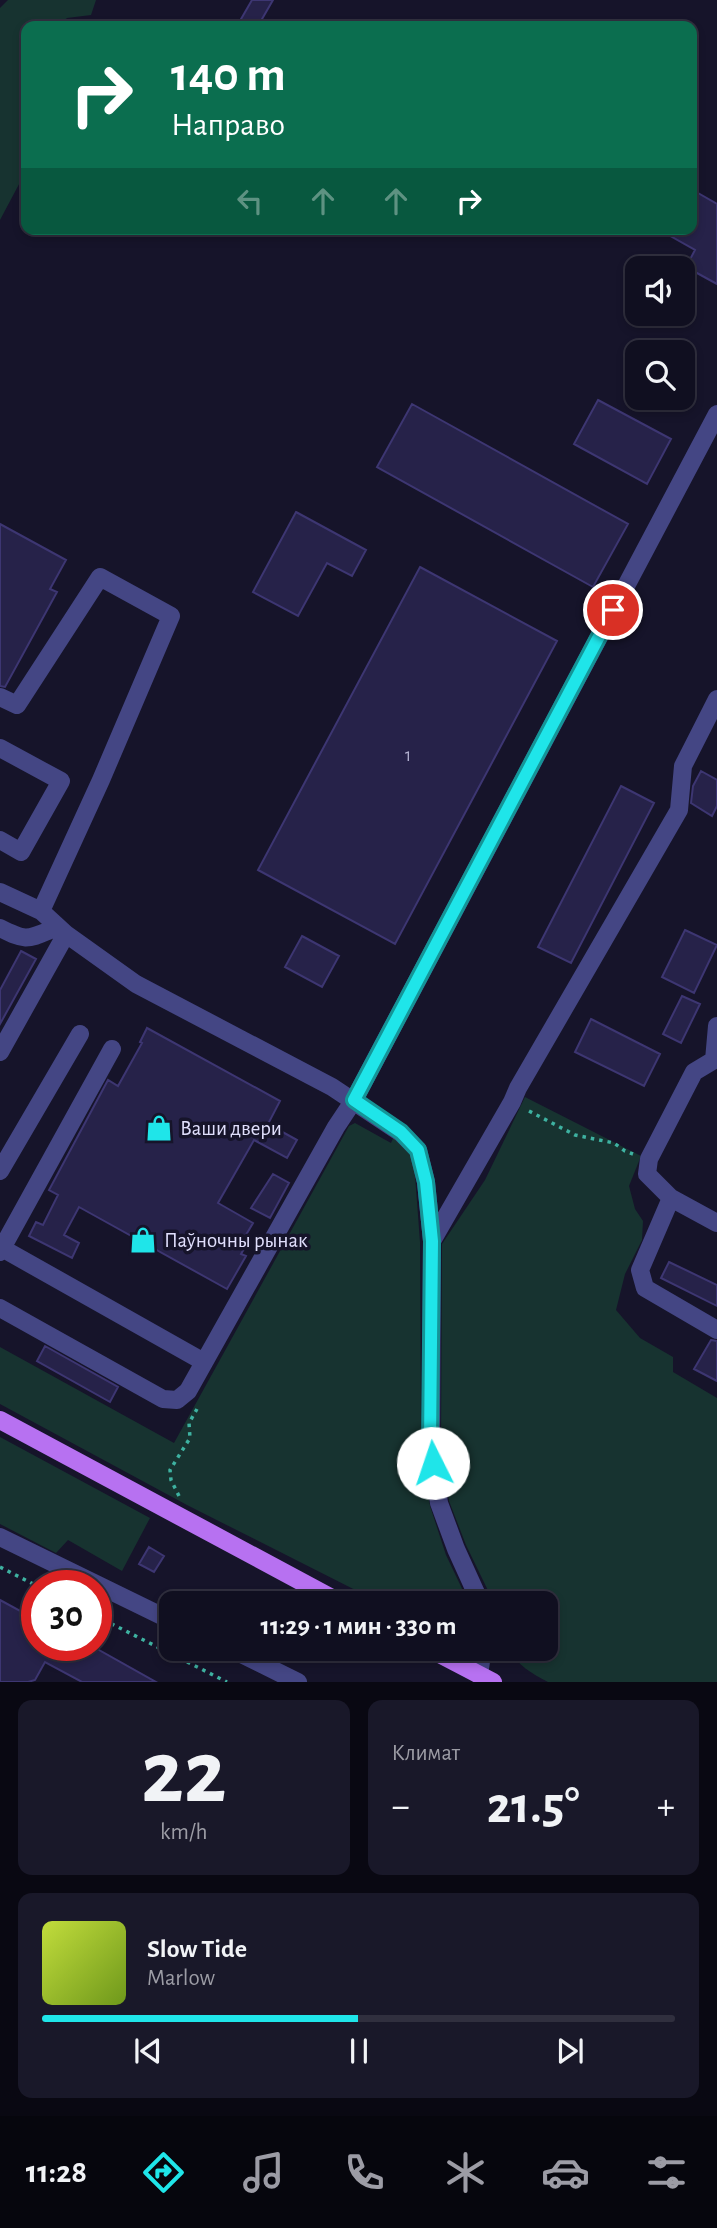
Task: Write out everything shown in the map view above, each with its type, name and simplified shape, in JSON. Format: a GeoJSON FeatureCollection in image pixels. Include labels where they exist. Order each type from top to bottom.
{"type":"FeatureCollection","features":[{"type":"Feature","properties":{"kind":"main road"},"geometry":{"type":"LineString","coordinates":[[0,1420],[319,1591]]}},
{"type":"Feature","properties":{"kind":"main road"},"geometry":{"type":"LineString","coordinates":[[452,1661],[486,1679]]}},
{"type":"Feature","properties":{"kind":"street"},"geometry":{"type":"LineString","coordinates":[[0,1308],[163,1399],[177,1400],[188,1391],[336,1127],[354,1100],[717,414]]}},
{"type":"Feature","properties":{"kind":"street"},"geometry":{"type":"LineString","coordinates":[[0,697],[17,705],[100,577],[171,616],[41,911]]}},
{"type":"Feature","properties":{"kind":"street"},"geometry":{"type":"LineString","coordinates":[[432,1241],[679,810],[684,766],[717,699]]}},
{"type":"Feature","properties":{"kind":"street"},"geometry":{"type":"LineString","coordinates":[[0,748],[61,781],[21,852],[0,841]]}},
{"type":"Feature","properties":{"kind":"street"},"geometry":{"type":"LineString","coordinates":[[0,892],[41,911],[66,934],[136,984],[354,1100],[401,1132],[418,1150],[426,1182],[432,1241],[430,1444],[439,1503],[475,1591]]}},
{"type":"Feature","properties":{"kind":"street"},"geometry":{"type":"LineString","coordinates":[[0,928],[29,939],[53,929],[66,934]]}},
{"type":"Feature","properties":{"kind":"street"},"geometry":{"type":"LineString","coordinates":[[0,1052],[66,934]]}},
{"type":"Feature","properties":{"kind":"street"},"geometry":{"type":"LineString","coordinates":[[717,1026],[714,1040],[715,1061],[694,1072],[649,1159],[647,1174],[671,1198],[717,1223]]}},
{"type":"Feature","properties":{"kind":"street"},"geometry":{"type":"LineString","coordinates":[[0,1171],[80,1034]]}},
{"type":"Feature","properties":{"kind":"street"},"geometry":{"type":"LineString","coordinates":[[112,1049],[1,1249],[204,1362]]}},
{"type":"Feature","properties":{"kind":"street"},"geometry":{"type":"LineString","coordinates":[[671,1198],[640,1270],[645,1287],[717,1330]]}},
{"type":"Feature","properties":{"kind":"street"},"geometry":{"type":"LineString","coordinates":[[0,1537],[159,1614]]}},
{"type":"Feature","properties":{"kind":"street"},"geometry":{"type":"LineString","coordinates":[[255,1661],[298,1682]]}},
{"type":"Feature","properties":{"kind":"street"},"geometry":{"type":"LineString","coordinates":[[484,1661],[486,1679]]}},
{"type":"Feature","properties":{"kind":"path"},"geometry":{"type":"LineString","coordinates":[[512,1102],[575,1135],[614,1143],[625,1151],[649,1159]]}},
{"type":"Feature","properties":{"kind":"path"},"geometry":{"type":"LineString","coordinates":[[187,1502],[180,1497],[171,1480],[170,1470],[190,1438],[189,1423],[202,1399]]}},
{"type":"Feature","properties":{"kind":"path"},"geometry":{"type":"LineString","coordinates":[[0,1567],[21,1578]]}},
{"type":"Feature","properties":{"kind":"path"},"geometry":{"type":"LineString","coordinates":[[112,1624],[227,1682]]}},
{"type":"Feature","properties":{"kind":"green space"},"geometry":{"type":"Polygon","coordinates":[[[8,0],[96,0],[91,15],[67,18],[64,21],[21,21],[21,180],[0,220],[0,8],[8,0]]]}},
{"type":"Feature","properties":{"kind":"green space"},"geometry":{"type":"Polygon","coordinates":[[[525,1097],[641,1156],[629,1186],[635,1209],[643,1221],[642,1240],[625,1274],[616,1310],[640,1338],[673,1357],[673,1372],[717,1398],[717,1682],[548,1682],[517,1661],[558,1661],[558,1591],[488,1591],[449,1501],[441,1443],[442,1244],[485,1180],[525,1097]]]}},
{"type":"Feature","properties":{"kind":"green space"},"geometry":{"type":"Polygon","coordinates":[[[355,1123],[391,1143],[394,1136],[410,1152],[415,1175],[420,1242],[421,1443],[430,1506],[446,1555],[463,1591],[357,1591],[187,1505],[0,1404],[0,1347],[174,1443],[349,1126],[355,1123]]]}},
{"type":"Feature","properties":{"kind":"green space"},"geometry":{"type":"Polygon","coordinates":[[[0,1437],[150,1518],[122,1571],[68,1540],[56,1553],[0,1524],[0,1437]]]}},
{"type":"Feature","properties":{"kind":"building"},"geometry":{"type":"Polygon","coordinates":[[[252,0],[273,0],[261,21],[240,21],[252,0]]]}},
{"type":"Feature","properties":{"kind":"building"},"geometry":{"type":"Polygon","coordinates":[[[697,192],[717,204],[717,284],[695,272],[695,256],[692,256],[695,250],[669,235],[697,235],[697,192]]]}},
{"type":"Feature","properties":{"kind":"building"},"geometry":{"type":"Polygon","coordinates":[[[598,400],[671,439],[647,484],[574,444],[598,400]]]}},
{"type":"Feature","properties":{"kind":"building"},"geometry":{"type":"Polygon","coordinates":[[[412,404],[628,524],[593,587],[377,467],[412,404]]]}},
{"type":"Feature","properties":{"kind":"building"},"geometry":{"type":"Polygon","coordinates":[[[296,512],[366,550],[352,576],[327,563],[298,616],[253,592],[296,512]]]}},
{"type":"Feature","properties":{"kind":"building"},"geometry":{"type":"Polygon","coordinates":[[[0,524],[66,560],[50,589],[57,592],[5,687],[0,686],[0,524]]]}},
{"type":"Feature","properties":{"kind":"building"},"geometry":{"type":"Polygon","coordinates":[[[420,567],[557,641],[395,944],[258,870],[420,567]]]}},
{"type":"Feature","properties":{"kind":"building"},"geometry":{"type":"Polygon","coordinates":[[[701,771],[717,780],[717,806],[712,816],[691,803],[693,786],[701,771]]]}},
{"type":"Feature","properties":{"kind":"building"},"geometry":{"type":"Polygon","coordinates":[[[621,786],[654,803],[571,963],[538,947],[621,786]]]}},
{"type":"Feature","properties":{"kind":"building"},"geometry":{"type":"Polygon","coordinates":[[[685,930],[717,945],[694,993],[662,977],[685,930]]]}},
{"type":"Feature","properties":{"kind":"building"},"geometry":{"type":"Polygon","coordinates":[[[302,936],[339,956],[322,987],[285,967],[302,936]]]}},
{"type":"Feature","properties":{"kind":"building"},"geometry":{"type":"Polygon","coordinates":[[[21,951],[36,959],[0,1024],[0,990],[21,951]]]}},
{"type":"Feature","properties":{"kind":"building"},"geometry":{"type":"Polygon","coordinates":[[[682,996],[700,1004],[681,1043],[663,1034],[682,996]]]}},
{"type":"Feature","properties":{"kind":"building"},"geometry":{"type":"Polygon","coordinates":[[[591,1019],[660,1054],[644,1086],[575,1052],[591,1019]]]}},
{"type":"Feature","properties":{"kind":"building"},"geometry":{"type":"Polygon","coordinates":[[[147,1028],[280,1101],[268,1124],[297,1140],[287,1158],[254,1140],[218,1203],[253,1223],[243,1240],[248,1242],[241,1254],[246,1256],[227,1289],[79,1207],[64,1235],[79,1243],[72,1258],[29,1236],[36,1222],[43,1225],[58,1195],[49,1190],[108,1080],[118,1086],[142,1043],[140,1042],[147,1028]]]}},
{"type":"Feature","properties":{"kind":"building"},"geometry":{"type":"Polygon","coordinates":[[[273,1174],[289,1183],[270,1218],[251,1208],[273,1174]]]}},
{"type":"Feature","properties":{"kind":"building"},"geometry":{"type":"Polygon","coordinates":[[[669,1262],[717,1285],[717,1306],[661,1278],[669,1262]]]}},
{"type":"Feature","properties":{"kind":"building"},"geometry":{"type":"Polygon","coordinates":[[[711,1340],[717,1341],[717,1381],[694,1369],[711,1340]]]}},
{"type":"Feature","properties":{"kind":"building"},"geometry":{"type":"Polygon","coordinates":[[[45,1346],[118,1387],[110,1402],[37,1361],[45,1346]]]}},
{"type":"Feature","properties":{"kind":"building"},"geometry":{"type":"Polygon","coordinates":[[[149,1547],[164,1556],[154,1572],[139,1564],[149,1547]]]}},
{"type":"Feature","properties":{"kind":"building"},"geometry":{"type":"Polygon","coordinates":[[[0,1600],[21,1611],[21,1661],[112,1661],[112,1657],[156,1682],[82,1682],[45,1662],[35,1680],[0,1682],[0,1600]]]}},
{"type":"Feature","properties":{"kind":"place","name":"Ваши двери"},"geometry":{"type":"Point","coordinates":[159,1128]}},
{"type":"Feature","properties":{"kind":"place","name":"Паўночны рынак"},"geometry":{"type":"Point","coordinates":[143,1240]}},
{"type":"Feature","properties":{"kind":"route"},"geometry":{"type":"LineString","coordinates":[[433,1463],[430,1444],[432,1241],[426,1182],[418,1150],[401,1132],[354,1100],[613,610]]}}]}
